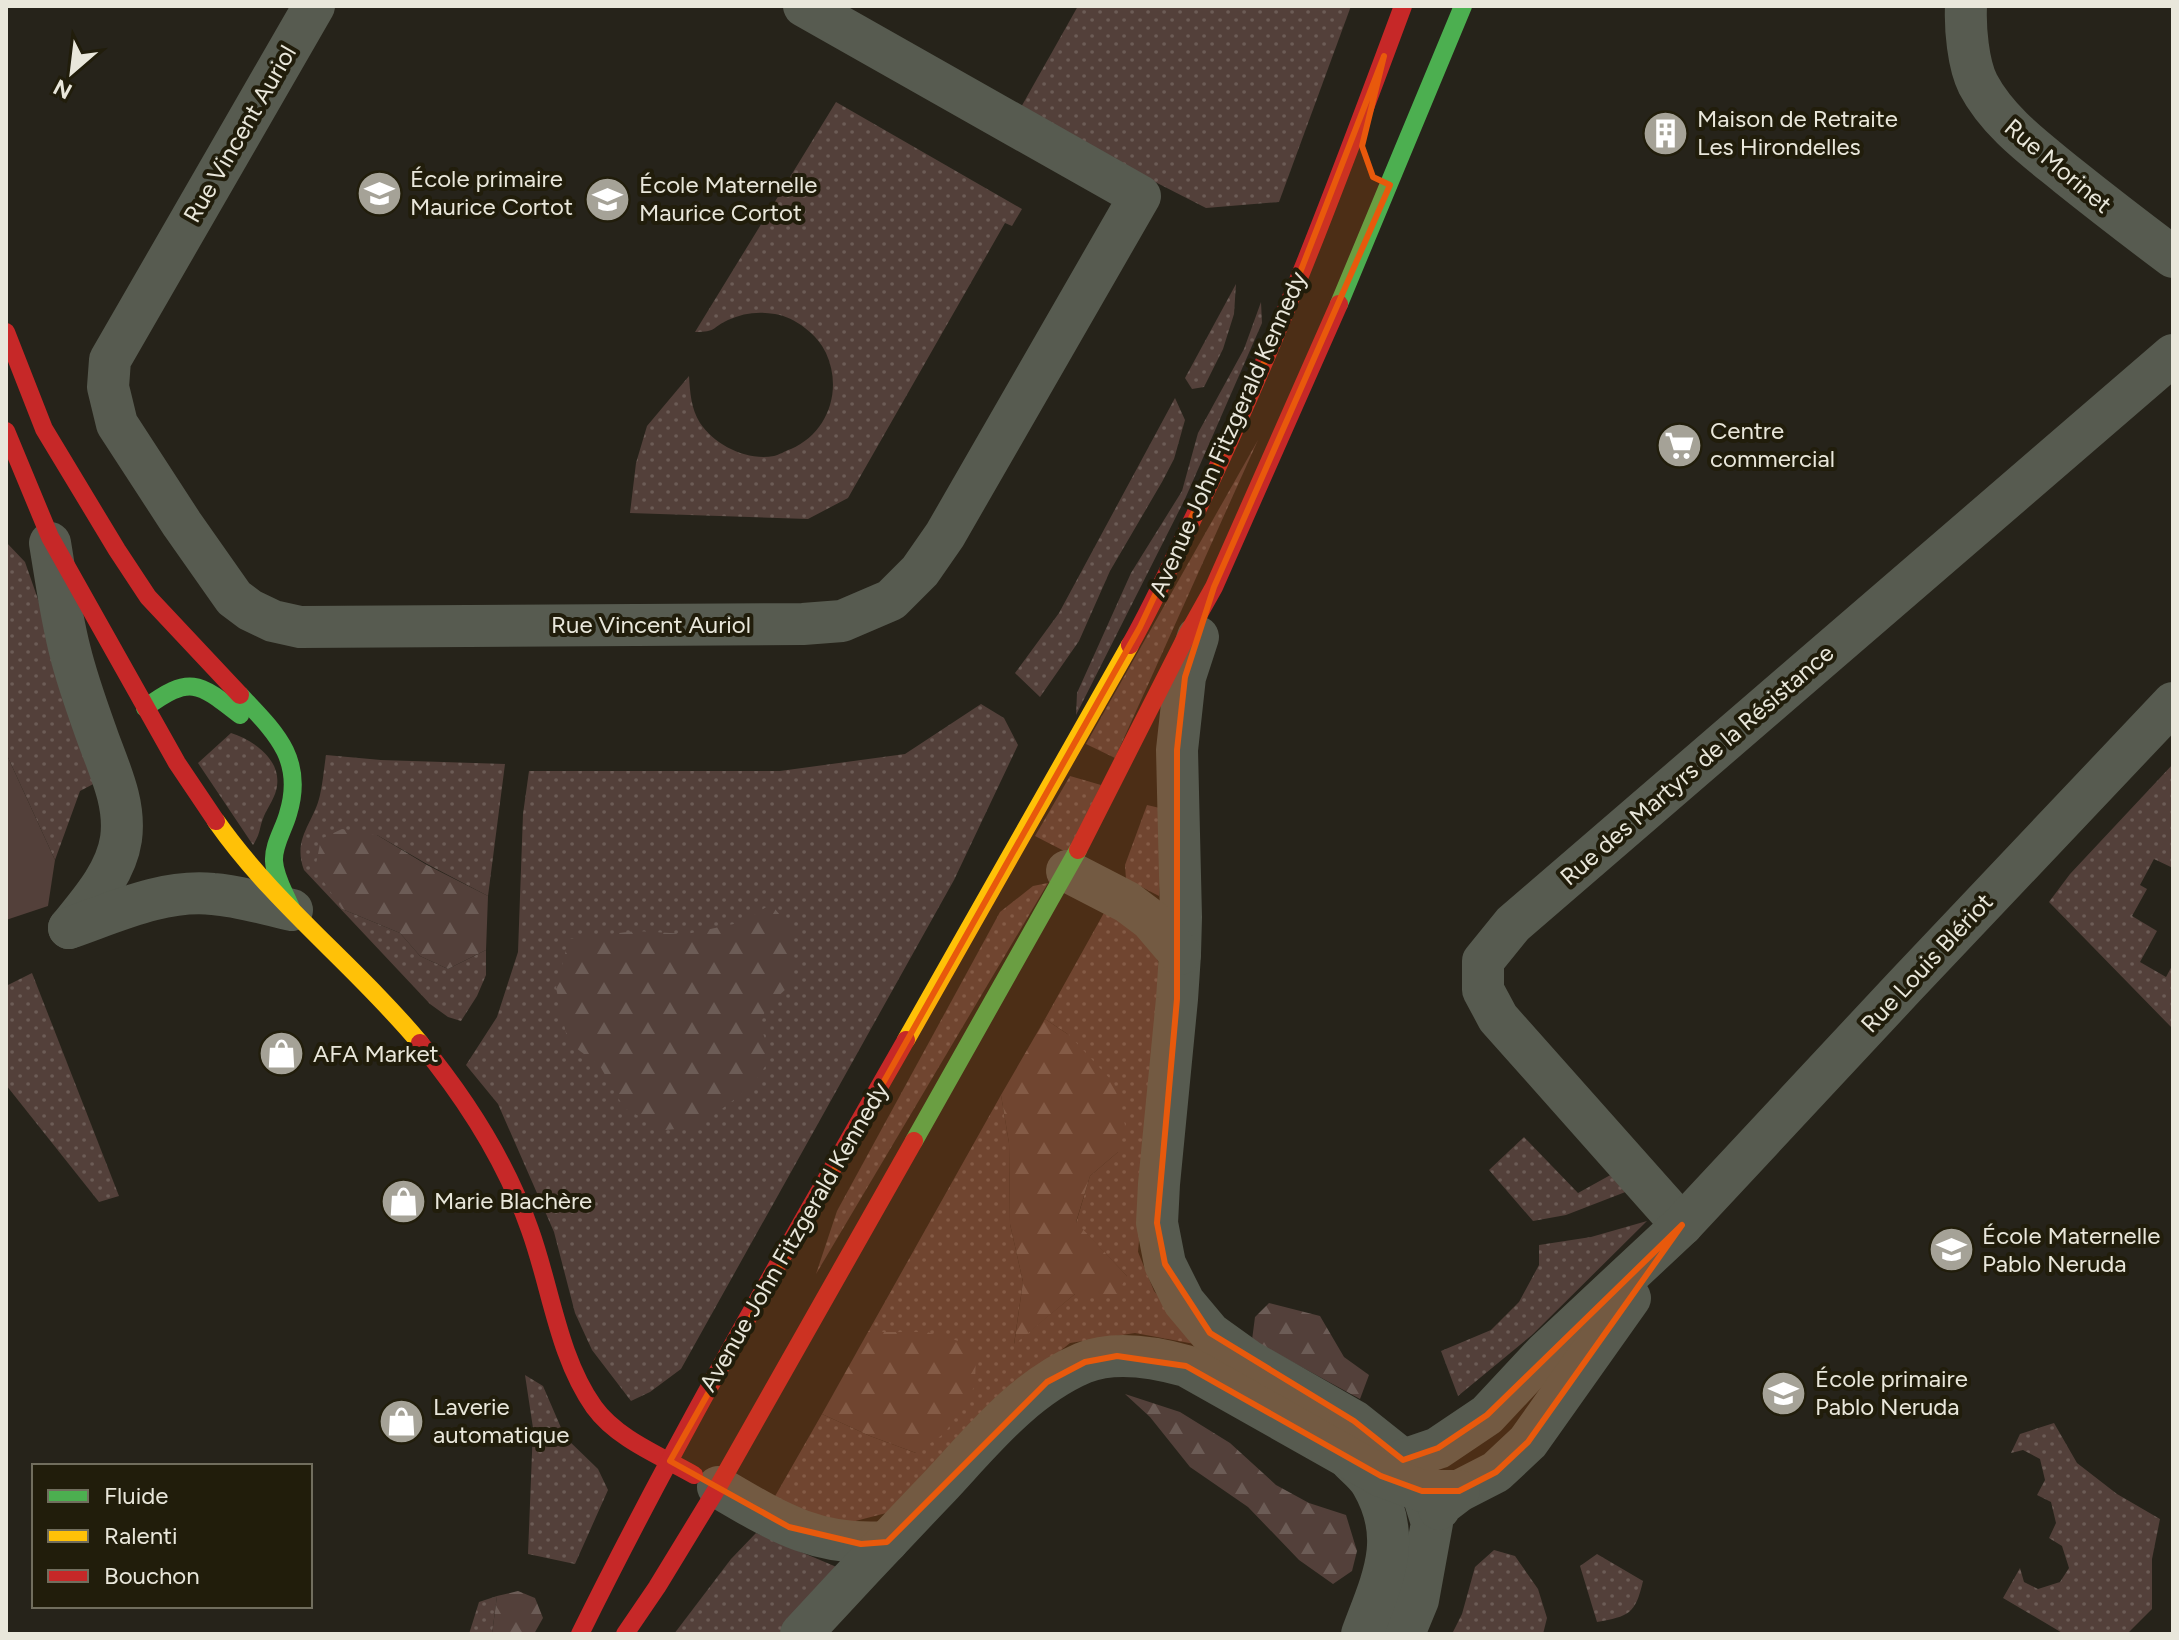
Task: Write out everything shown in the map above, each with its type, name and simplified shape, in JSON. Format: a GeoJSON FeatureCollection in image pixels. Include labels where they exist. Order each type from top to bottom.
{"type":"FeatureCollection","features":[{"type":"Feature","properties":{"kind":"main road","name":"Avenue John Fitzgerald Kennedy"},"geometry":{"type":"LineString","coordinates":[[625,1634],[718,1487],[1040,857],[1140,627],[1225,454],[1270,350],[1328,209],[1403,6]]}},
{"type":"Feature","properties":{"kind":"main road","name":"Avenue John Fitzgerald Kennedy"},"geometry":{"type":"LineString","coordinates":[[580,1634],[627,1539],[729,1351],[1040,857],[1186,637],[1214,587],[1382,181],[1463,6]]}},
{"type":"Feature","properties":{"kind":"main road"},"geometry":{"type":"LineString","coordinates":[[1363,158],[1362,146],[1384,56]]}},
{"type":"Feature","properties":{"kind":"main road"},"geometry":{"type":"LineString","coordinates":[[6,332],[44,429],[148,597],[265,721],[293,762],[294,792],[274,860],[278,879],[292,910]]}},
{"type":"Feature","properties":{"kind":"main road"},"geometry":{"type":"LineString","coordinates":[[6,431],[50,537],[177,763],[233,846],[261,880],[415,1037],[479,1122],[530,1229],[562,1337],[595,1408],[618,1430],[718,1487]]}},
{"type":"Feature","properties":{"kind":"main road"},"geometry":{"type":"LineString","coordinates":[[145,708],[176,688],[194,687],[206,691],[240,715],[293,762]]}},
{"type":"Feature","properties":{"kind":"street","name":"Rue Vincent Auriol"},"geometry":{"type":"LineString","coordinates":[[314,6],[110,360],[108,387],[117,424],[234,598],[273,621],[300,627],[803,624],[842,621],[891,600],[920,571],[945,535],[1140,196],[804,6]]}},
{"type":"Feature","properties":{"kind":"street","name":"Rue Morinet"},"geometry":{"type":"LineString","coordinates":[[1966,6],[1965,31],[1977,82],[1999,116],[2115,214],[2173,257]]}},
{"type":"Feature","properties":{"kind":"street","name":"Rue des Martyrs de la Résistance"},"geometry":{"type":"LineString","coordinates":[[1682,1225],[1498,1018],[1483,990],[1483,961],[1513,924],[2173,355]]}},
{"type":"Feature","properties":{"kind":"street"},"geometry":{"type":"LineString","coordinates":[[50,537],[70,652],[117,787],[122,825],[116,856],[105,878],[69,928],[160,897],[183,894],[212,893],[292,910]]}},
{"type":"Feature","properties":{"kind":"street","name":"Avenue John Fitzgerald Kennedy"},"geometry":{"type":"LineString","coordinates":[[1214,587],[1185,677],[1177,750],[1180,954],[1157,1223],[1165,1264],[1184,1302],[1210,1333],[1249,1361],[1354,1421],[1429,1491]]}},
{"type":"Feature","properties":{"kind":"street","name":"Rue Louis Blériot"},"geometry":{"type":"LineString","coordinates":[[1682,1225],[1528,1442],[1496,1472],[1429,1491],[1438,1448],[1487,1415],[1545,1353],[1682,1225],[2173,703]]}},
{"type":"Feature","properties":{"kind":"street"},"geometry":{"type":"LineString","coordinates":[[98,739],[145,708]]}},
{"type":"Feature","properties":{"kind":"street"},"geometry":{"type":"LineString","coordinates":[[1040,857],[1127,902],[1151,920],[1180,954]]}},
{"type":"Feature","properties":{"kind":"street"},"geometry":{"type":"LineString","coordinates":[[801,1634],[1008,1414],[1047,1382],[1085,1362],[1117,1356],[1160,1359],[1186,1366],[1381,1476],[1429,1491],[1418,1600],[1404,1634]]}},
{"type":"Feature","properties":{"kind":"street"},"geometry":{"type":"LineString","coordinates":[[1347,1457],[1371,1482],[1387,1518],[1389,1546],[1384,1574],[1362,1634]]}},
{"type":"Feature","properties":{"kind":"street"},"geometry":{"type":"LineString","coordinates":[[718,1487],[789,1527],[813,1536],[861,1544],[887,1542]]}},
{"type":"Feature","properties":{"kind":"highlighted area"},"geometry":{"type":"Polygon","coordinates":[[[1384,56],[1362,146],[1373,177],[1390,185],[1214,587],[1185,677],[1177,750],[1177,999],[1157,1223],[1165,1264],[1210,1333],[1354,1421],[1403,1460],[1438,1448],[1487,1415],[1682,1225],[1528,1442],[1496,1472],[1459,1491],[1422,1491],[1381,1476],[1186,1366],[1117,1356],[1085,1362],[1047,1382],[887,1542],[861,1544],[789,1527],[670,1461],[1140,627],[1270,350],[1384,56]]]}},
{"type":"Feature","properties":{"kind":"green space"},"geometry":{"type":"Polygon","coordinates":[[[1078,6],[1351,6],[1279,202],[1206,208],[1020,109],[1078,6]]]}},
{"type":"Feature","properties":{"kind":"green space"},"geometry":{"type":"Polygon","coordinates":[[[836,102],[1022,209],[1012,226],[1005,223],[848,498],[808,519],[630,513],[636,463],[647,426],[689,376],[693,406],[700,423],[714,438],[742,454],[763,457],[778,455],[804,442],[823,421],[832,395],[831,367],[822,346],[805,328],[783,316],[757,313],[734,318],[711,330],[695,332],[836,102]]]}},
{"type":"Feature","properties":{"kind":"green space"},"geometry":{"type":"Polygon","coordinates":[[[1236,284],[1234,314],[1223,349],[1204,387],[1192,389],[1185,378],[1236,284]]]}},
{"type":"Feature","properties":{"kind":"green space"},"geometry":{"type":"Polygon","coordinates":[[[1261,302],[1262,323],[1185,499],[1076,715],[1077,693],[1131,573],[1182,491],[1198,433],[1244,349],[1261,302]]]}},
{"type":"Feature","properties":{"kind":"green space"},"geometry":{"type":"Polygon","coordinates":[[[1175,398],[1185,420],[1174,459],[1110,571],[1079,641],[1040,697],[1015,673],[1059,613],[1175,398]]]}},
{"type":"Feature","properties":{"kind":"green space"},"geometry":{"type":"Polygon","coordinates":[[[1258,440],[1115,758],[1086,744],[1258,440]]]}},
{"type":"Feature","properties":{"kind":"green space"},"geometry":{"type":"Polygon","coordinates":[[[6,542],[25,562],[101,780],[80,791],[55,860],[6,753],[6,542]]]}},
{"type":"Feature","properties":{"kind":"green space"},"geometry":{"type":"Polygon","coordinates":[[[981,704],[1004,718],[1018,745],[954,880],[681,1369],[650,1392],[631,1401],[592,1350],[575,1313],[554,1232],[498,1104],[466,1065],[497,1017],[518,952],[523,814],[529,771],[780,771],[905,754],[981,704]]]}},
{"type":"Feature","properties":{"kind":"green space"},"geometry":{"type":"Polygon","coordinates":[[[231,733],[248,740],[264,752],[275,767],[277,776],[275,794],[253,845],[198,763],[231,733]]]}},
{"type":"Feature","properties":{"kind":"green space"},"geometry":{"type":"Polygon","coordinates":[[[6,753],[55,860],[48,906],[6,920],[6,753]]]}},
{"type":"Feature","properties":{"kind":"green space"},"geometry":{"type":"Polygon","coordinates":[[[326,755],[505,764],[488,896],[377,835],[342,909],[400,933],[420,956],[448,969],[486,950],[486,975],[461,1021],[448,1017],[430,1004],[304,870],[302,840],[320,795],[326,755]]]}},
{"type":"Feature","properties":{"kind":"green space"},"geometry":{"type":"Polygon","coordinates":[[[2173,764],[2173,868],[2154,859],[2140,885],[2147,889],[2132,916],[2157,931],[2140,962],[2166,977],[2173,964],[2173,1029],[2049,902],[2070,874],[2173,764]]]}},
{"type":"Feature","properties":{"kind":"green space"},"geometry":{"type":"Polygon","coordinates":[[[1070,776],[1101,785],[1068,853],[1035,836],[1070,776]]]}},
{"type":"Feature","properties":{"kind":"green space"},"geometry":{"type":"Polygon","coordinates":[[[1147,805],[1164,809],[1159,896],[1126,879],[1125,865],[1147,805]]]}},
{"type":"Feature","properties":{"kind":"green space"},"geometry":{"type":"Polygon","coordinates":[[[342,829],[377,835],[488,896],[486,950],[448,969],[420,956],[400,933],[342,909],[315,869],[321,839],[342,829]]]}},
{"type":"Feature","properties":{"kind":"green space"},"geometry":{"type":"Polygon","coordinates":[[[1048,883],[816,1274],[837,1211],[1000,912],[1033,886],[1048,883]]]}},
{"type":"Feature","properties":{"kind":"green space"},"geometry":{"type":"Polygon","coordinates":[[[771,904],[792,930],[791,984],[766,1008],[760,1026],[772,1056],[752,1086],[698,1127],[665,1130],[624,1108],[600,1066],[568,1042],[556,988],[569,939],[636,931],[687,934],[743,922],[771,904]]]}},
{"type":"Feature","properties":{"kind":"green space"},"geometry":{"type":"Polygon","coordinates":[[[1105,911],[1151,943],[1163,974],[1138,1252],[1154,1291],[1200,1345],[1135,1333],[1070,1343],[988,1410],[894,1511],[840,1525],[774,1498],[822,1414],[916,1453],[927,1332],[868,1332],[1001,1095],[1009,1143],[1010,1224],[1023,1282],[1014,1344],[1075,1294],[1127,1276],[1076,1223],[1090,1176],[1118,1152],[1069,1035],[1045,1019],[1105,911]]]}},
{"type":"Feature","properties":{"kind":"green space"},"geometry":{"type":"Polygon","coordinates":[[[32,973],[119,1196],[99,1202],[6,1085],[6,986],[32,973]]]}},
{"type":"Feature","properties":{"kind":"green space"},"geometry":{"type":"Polygon","coordinates":[[[1045,1019],[1069,1035],[1114,1083],[1125,1125],[1118,1152],[1090,1176],[1076,1222],[1127,1276],[1115,1298],[1075,1294],[1014,1345],[1023,1282],[1010,1224],[1009,1143],[1001,1095],[1045,1019]]]}},
{"type":"Feature","properties":{"kind":"green space"},"geometry":{"type":"Polygon","coordinates":[[[1524,1137],[1578,1193],[1614,1173],[1628,1191],[1566,1215],[1533,1221],[1489,1170],[1524,1137]]]}},
{"type":"Feature","properties":{"kind":"green space"},"geometry":{"type":"Polygon","coordinates":[[[1647,1221],[1532,1335],[1458,1396],[1441,1351],[1491,1330],[1519,1302],[1539,1265],[1539,1245],[1591,1237],[1647,1221]]]}},
{"type":"Feature","properties":{"kind":"green space"},"geometry":{"type":"Polygon","coordinates":[[[1269,1303],[1320,1316],[1344,1357],[1369,1375],[1360,1399],[1252,1340],[1255,1317],[1269,1303]]]}},
{"type":"Feature","properties":{"kind":"green space"},"geometry":{"type":"Polygon","coordinates":[[[868,1332],[927,1332],[976,1346],[975,1386],[945,1433],[916,1453],[822,1414],[868,1332]]]}},
{"type":"Feature","properties":{"kind":"green space"},"geometry":{"type":"Polygon","coordinates":[[[525,1375],[543,1386],[565,1437],[598,1469],[608,1490],[575,1564],[528,1554],[533,1428],[525,1375]]]}},
{"type":"Feature","properties":{"kind":"green space"},"geometry":{"type":"Polygon","coordinates":[[[1125,1394],[1180,1412],[1230,1443],[1276,1485],[1309,1503],[1346,1515],[1357,1551],[1352,1571],[1333,1584],[1299,1560],[1248,1507],[1190,1467],[1150,1417],[1125,1394]]]}},
{"type":"Feature","properties":{"kind":"green space"},"geometry":{"type":"Polygon","coordinates":[[[2054,1423],[2077,1463],[2117,1494],[2160,1519],[2152,1559],[2152,1609],[2127,1634],[2064,1634],[2003,1598],[2020,1568],[2024,1582],[2038,1589],[2060,1582],[2069,1568],[2062,1546],[2049,1538],[2056,1523],[2051,1502],[2037,1495],[2045,1480],[2040,1459],[2023,1450],[2011,1453],[2020,1434],[2054,1423]]]}},
{"type":"Feature","properties":{"kind":"green space"},"geometry":{"type":"Polygon","coordinates":[[[756,1533],[839,1568],[785,1634],[674,1634],[731,1559],[756,1533]]]}},
{"type":"Feature","properties":{"kind":"green space"},"geometry":{"type":"Polygon","coordinates":[[[1494,1550],[1515,1556],[1538,1589],[1547,1618],[1543,1634],[1452,1634],[1462,1614],[1475,1567],[1494,1550]]]}},
{"type":"Feature","properties":{"kind":"green space"},"geometry":{"type":"Polygon","coordinates":[[[1597,1554],[1643,1581],[1637,1601],[1629,1612],[1597,1622],[1580,1566],[1597,1554]]]}},
{"type":"Feature","properties":{"kind":"green space"},"geometry":{"type":"Polygon","coordinates":[[[518,1591],[535,1598],[543,1618],[534,1634],[492,1634],[497,1596],[518,1591]]]}},
{"type":"Feature","properties":{"kind":"green space"},"geometry":{"type":"Polygon","coordinates":[[[497,1596],[492,1634],[469,1634],[479,1602],[497,1596]]]}},
{"type":"Feature","properties":{"kind":"traffic: fast"},"geometry":{"type":"LineString","coordinates":[[1339,304],[1463,6]]}},
{"type":"Feature","properties":{"kind":"traffic: fast"},"geometry":{"type":"LineString","coordinates":[[145,708],[173,691],[194,687],[214,695],[240,715]]}},
{"type":"Feature","properties":{"kind":"traffic: fast"},"geometry":{"type":"LineString","coordinates":[[240,695],[275,734],[290,762],[292,795],[274,861],[291,908]]}},
{"type":"Feature","properties":{"kind":"traffic: fast"},"geometry":{"type":"LineString","coordinates":[[914,1141],[1078,850]]}},
{"type":"Feature","properties":{"kind":"traffic: slow"},"geometry":{"type":"LineString","coordinates":[[906,1040],[1130,645]]}},
{"type":"Feature","properties":{"kind":"traffic: slow"},"geometry":{"type":"LineString","coordinates":[[216,821],[263,880],[420,1043]]}},
{"type":"Feature","properties":{"kind":"traffic: jam"},"geometry":{"type":"LineString","coordinates":[[1130,645],[1218,467],[1275,337],[1403,6]]}},
{"type":"Feature","properties":{"kind":"traffic: jam"},"geometry":{"type":"LineString","coordinates":[[1078,850],[1214,587],[1339,304]]}},
{"type":"Feature","properties":{"kind":"traffic: jam"},"geometry":{"type":"LineString","coordinates":[[6,332],[44,429],[117,550],[148,597],[240,695]]}},
{"type":"Feature","properties":{"kind":"traffic: jam"},"geometry":{"type":"LineString","coordinates":[[6,431],[50,537],[177,763],[216,821]]}},
{"type":"Feature","properties":{"kind":"traffic: jam"},"geometry":{"type":"LineString","coordinates":[[580,1634],[698,1409],[906,1040]]}},
{"type":"Feature","properties":{"kind":"traffic: jam"},"geometry":{"type":"LineString","coordinates":[[420,1043],[469,1109],[509,1180],[530,1230],[563,1344],[594,1407],[627,1438],[694,1475]]}},
{"type":"Feature","properties":{"kind":"traffic: jam"},"geometry":{"type":"LineString","coordinates":[[625,1634],[718,1487],[914,1141]]}},
{"type":"Feature","properties":{"kind":"place","name":"Maison de Retraite Les Hirondelles"},"geometry":{"type":"Point","coordinates":[1666,133]}},
{"type":"Feature","properties":{"kind":"place","name":"École primaire Maurice Cortot"},"geometry":{"type":"Point","coordinates":[379,193]}},
{"type":"Feature","properties":{"kind":"place","name":"École Maternelle Maurice Cortot"},"geometry":{"type":"Point","coordinates":[608,199]}},
{"type":"Feature","properties":{"kind":"place","name":"Centre commercial"},"geometry":{"type":"Point","coordinates":[1679,445]}},
{"type":"Feature","properties":{"kind":"place","name":"AFA Market"},"geometry":{"type":"Point","coordinates":[282,1054]}},
{"type":"Feature","properties":{"kind":"place","name":"Marie Blachère"},"geometry":{"type":"Point","coordinates":[403,1201]}},
{"type":"Feature","properties":{"kind":"place","name":"École Maternelle Pablo Neruda"},"geometry":{"type":"Point","coordinates":[1951,1250]}},
{"type":"Feature","properties":{"kind":"place","name":"École primaire Pablo Neruda"},"geometry":{"type":"Point","coordinates":[1784,1393]}},
{"type":"Feature","properties":{"kind":"place","name":"Laverie automatique"},"geometry":{"type":"Point","coordinates":[402,1421]}}]}
